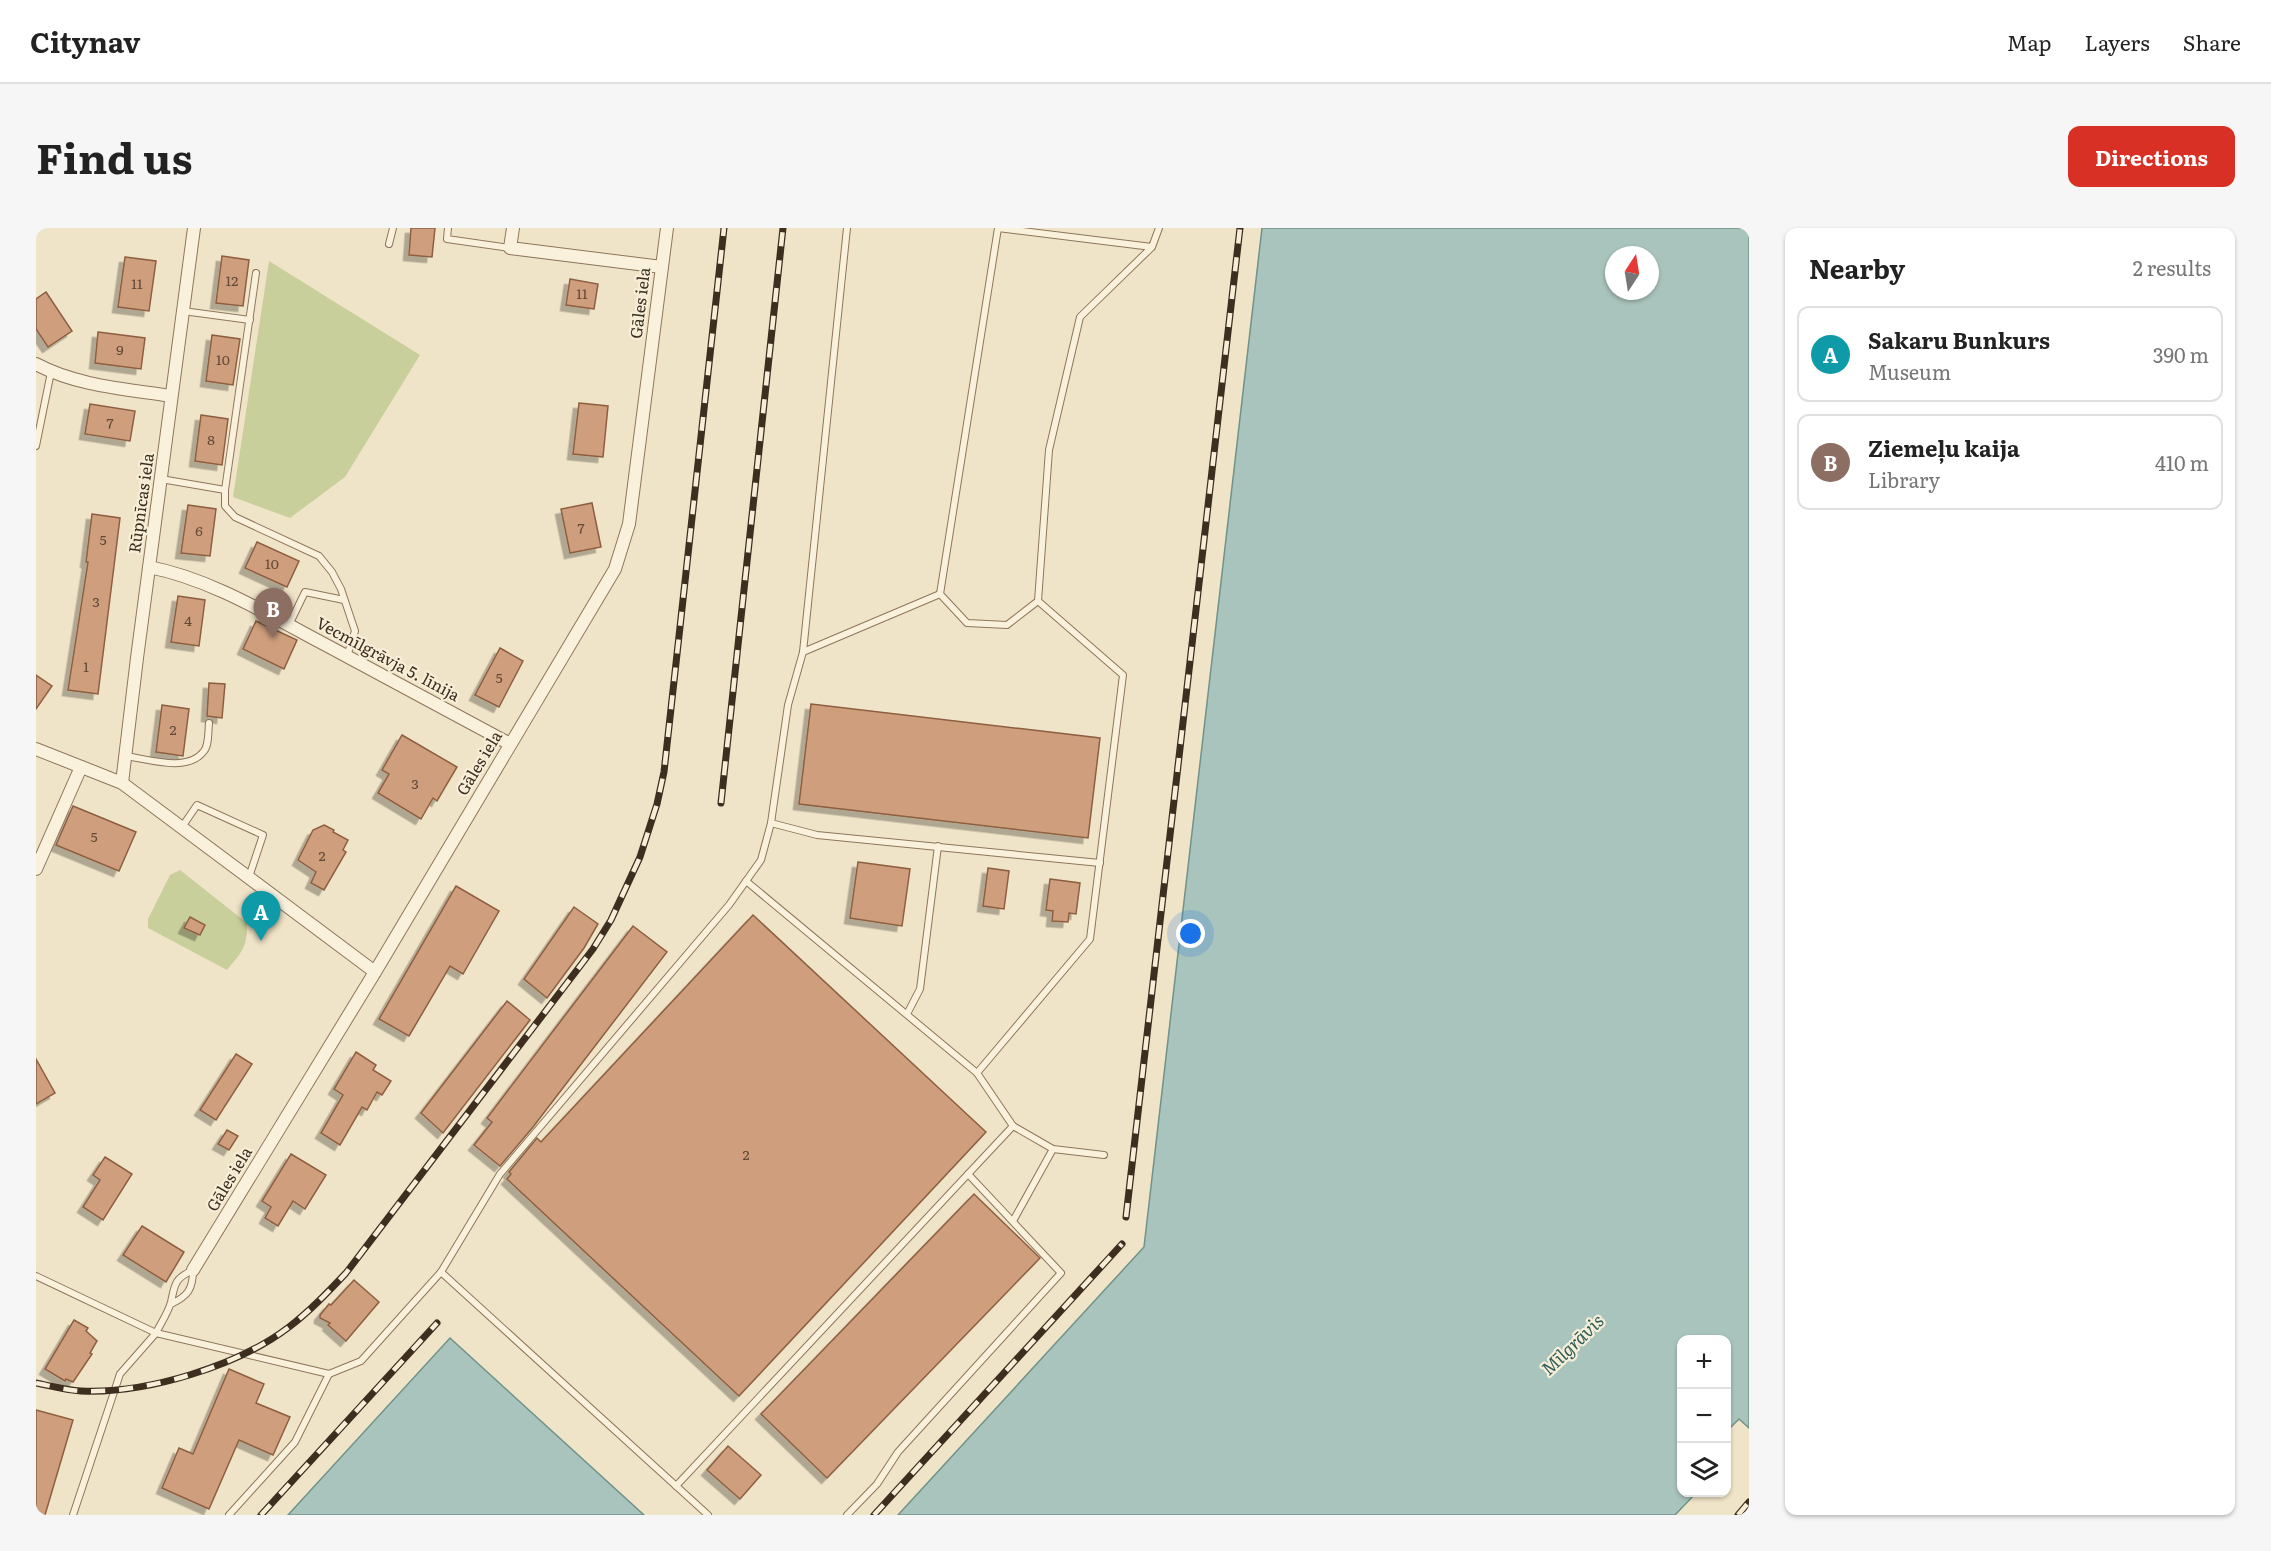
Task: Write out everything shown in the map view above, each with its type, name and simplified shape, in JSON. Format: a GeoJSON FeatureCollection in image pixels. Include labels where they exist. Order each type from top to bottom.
{"type":"FeatureCollection","features":[{"type":"Feature","properties":{"kind":"street","name":"Rūpnīcas iela"},"geometry":{"type":"LineString","coordinates":[[122,783],[194,228]]}},
{"type":"Feature","properties":{"kind":"street"},"geometry":{"type":"LineString","coordinates":[[513,228],[510,248],[662,267]]}},
{"type":"Feature","properties":{"kind":"street","name":"Gāles iela"},"geometry":{"type":"LineString","coordinates":[[193,1270],[375,972],[615,569],[629,524],[667,228]]}},
{"type":"Feature","properties":{"kind":"street"},"geometry":{"type":"LineString","coordinates":[[36,364],[51,372],[88,382],[171,396]]}},
{"type":"Feature","properties":{"kind":"street","name":"Vecmīlgrāvja 5. līnija"},"geometry":{"type":"LineString","coordinates":[[149,567],[168,571],[212,588],[288,625],[510,744]]}},
{"type":"Feature","properties":{"kind":"street"},"geometry":{"type":"LineString","coordinates":[[36,749],[122,783],[375,972]]}},
{"type":"Feature","properties":{"kind":"street"},"geometry":{"type":"LineString","coordinates":[[36,869],[81,767]]}},
{"type":"Feature","properties":{"kind":"lane"},"geometry":{"type":"LineString","coordinates":[[389,244],[393,228]]}},
{"type":"Feature","properties":{"kind":"lane"},"geometry":{"type":"LineString","coordinates":[[447,228],[447,239],[510,248]]}},
{"type":"Feature","properties":{"kind":"lane"},"geometry":{"type":"LineString","coordinates":[[36,1276],[156,1333],[329,1374],[361,1361],[441,1272],[501,1174],[729,905],[761,860],[771,823],[788,705],[803,652],[847,228]]}},
{"type":"Feature","properties":{"kind":"lane"},"geometry":{"type":"LineString","coordinates":[[940,594],[998,228],[1152,247]]}},
{"type":"Feature","properties":{"kind":"lane"},"geometry":{"type":"LineString","coordinates":[[940,594],[967,623],[1006,625],[1038,601],[1049,450],[1080,317],[1152,247],[1159,228]]}},
{"type":"Feature","properties":{"kind":"lane"},"geometry":{"type":"LineString","coordinates":[[256,273],[225,490],[225,506],[235,518],[319,556],[332,572],[355,631],[347,657]]}},
{"type":"Feature","properties":{"kind":"lane"},"geometry":{"type":"LineString","coordinates":[[183,311],[249,320]]}},
{"type":"Feature","properties":{"kind":"lane"},"geometry":{"type":"LineString","coordinates":[[36,446],[51,372]]}},
{"type":"Feature","properties":{"kind":"lane"},"geometry":{"type":"LineString","coordinates":[[161,479],[225,490]]}},
{"type":"Feature","properties":{"kind":"lane"},"geometry":{"type":"LineString","coordinates":[[288,625],[305,592],[344,600]]}},
{"type":"Feature","properties":{"kind":"lane"},"geometry":{"type":"LineString","coordinates":[[803,652],[940,594]]}},
{"type":"Feature","properties":{"kind":"lane"},"geometry":{"type":"LineString","coordinates":[[977,1072],[1090,939],[1100,863],[1123,675],[1038,601]]}},
{"type":"Feature","properties":{"kind":"lane"},"geometry":{"type":"LineString","coordinates":[[125,756],[184,763],[197,758],[205,750],[209,723]]}},
{"type":"Feature","properties":{"kind":"lane"},"geometry":{"type":"LineString","coordinates":[[181,828],[197,805],[263,835],[249,877]]}},
{"type":"Feature","properties":{"kind":"lane"},"geometry":{"type":"LineString","coordinates":[[771,823],[817,835],[1100,863]]}},
{"type":"Feature","properties":{"kind":"lane"},"geometry":{"type":"LineString","coordinates":[[907,1014],[921,989],[938,846]]}},
{"type":"Feature","properties":{"kind":"lane"},"geometry":{"type":"LineString","coordinates":[[746,881],[977,1072],[1013,1126],[1053,1149],[1104,1155]]}},
{"type":"Feature","properties":{"kind":"lane"},"geometry":{"type":"LineString","coordinates":[[676,1486],[1013,1126]]}},
{"type":"Feature","properties":{"kind":"lane"},"geometry":{"type":"LineString","coordinates":[[1013,1221],[1053,1149]]}},
{"type":"Feature","properties":{"kind":"lane"},"geometry":{"type":"LineString","coordinates":[[847,1515],[877,1484],[898,1452],[1061,1272],[968,1174]]}},
{"type":"Feature","properties":{"kind":"lane"},"geometry":{"type":"LineString","coordinates":[[75,1514],[120,1374],[156,1333],[171,1304],[172,1289],[181,1276],[193,1270],[193,1282],[185,1297],[171,1304]]}},
{"type":"Feature","properties":{"kind":"lane"},"geometry":{"type":"LineString","coordinates":[[441,1272],[708,1515]]}},
{"type":"Feature","properties":{"kind":"lane"},"geometry":{"type":"LineString","coordinates":[[229,1515],[295,1442],[329,1374]]}},
{"type":"Feature","properties":{"kind":"green space"},"geometry":{"type":"Polygon","coordinates":[[[269,261],[420,355],[345,477],[290,518],[233,497],[269,261]]]}},
{"type":"Feature","properties":{"kind":"green space"},"geometry":{"type":"Polygon","coordinates":[[[180,870],[247,923],[243,949],[227,970],[148,928],[148,919],[170,875],[180,870]]]}},
{"type":"Feature","properties":{"kind":"water","name":"Mīlgrāvis"},"geometry":{"type":"Polygon","coordinates":[[[1262,228],[1749,228],[1749,1428],[1739,1419],[1731,1427],[1731,1335],[1677,1335],[1677,1497],[1692,1497],[1675,1515],[898,1515],[1144,1247],[1262,228]]]}},
{"type":"Feature","properties":{"kind":"water"},"geometry":{"type":"Polygon","coordinates":[[[450,1338],[644,1515],[288,1515],[450,1338]]]}},
{"type":"Feature","properties":{"kind":"building"},"geometry":{"type":"Polygon","coordinates":[[[411,228],[435,228],[432,257],[409,255],[411,228]]]}},
{"type":"Feature","properties":{"kind":"building"},"geometry":{"type":"Polygon","coordinates":[[[222,256],[249,260],[243,306],[216,303],[222,256]]]}},
{"type":"Feature","properties":{"kind":"building"},"geometry":{"type":"Polygon","coordinates":[[[125,257],[156,261],[149,311],[118,307],[125,257]]]}},
{"type":"Feature","properties":{"kind":"building"},"geometry":{"type":"Polygon","coordinates":[[[570,279],[598,284],[594,309],[566,305],[570,279]]]}},
{"type":"Feature","properties":{"kind":"building"},"geometry":{"type":"Polygon","coordinates":[[[46,292],[72,331],[48,347],[36,329],[36,299],[46,292]]]}},
{"type":"Feature","properties":{"kind":"building"},"geometry":{"type":"Polygon","coordinates":[[[98,332],[145,338],[141,369],[95,363],[98,332]]]}},
{"type":"Feature","properties":{"kind":"building"},"geometry":{"type":"Polygon","coordinates":[[[212,335],[240,339],[233,385],[206,381],[212,335]]]}},
{"type":"Feature","properties":{"kind":"building"},"geometry":{"type":"Polygon","coordinates":[[[579,403],[608,406],[603,457],[573,454],[579,403]]]}},
{"type":"Feature","properties":{"kind":"building"},"geometry":{"type":"Polygon","coordinates":[[[90,404],[135,411],[130,441],[85,434],[90,404]]]}},
{"type":"Feature","properties":{"kind":"building"},"geometry":{"type":"Polygon","coordinates":[[[201,415],[228,419],[222,465],[195,461],[201,415]]]}},
{"type":"Feature","properties":{"kind":"building"},"geometry":{"type":"Polygon","coordinates":[[[592,503],[601,547],[570,553],[561,509],[592,503]]]}},
{"type":"Feature","properties":{"kind":"building"},"geometry":{"type":"Polygon","coordinates":[[[188,505],[216,509],[210,556],[181,553],[188,505]]]}},
{"type":"Feature","properties":{"kind":"building"},"geometry":{"type":"Polygon","coordinates":[[[92,514],[120,518],[98,694],[68,690],[88,562],[86,562],[92,514]]]}},
{"type":"Feature","properties":{"kind":"building"},"geometry":{"type":"Polygon","coordinates":[[[257,542],[299,561],[287,587],[245,568],[257,542]]]}},
{"type":"Feature","properties":{"kind":"building"},"geometry":{"type":"Polygon","coordinates":[[[178,596],[205,600],[199,646],[171,642],[178,596]]]}},
{"type":"Feature","properties":{"kind":"building"},"geometry":{"type":"Polygon","coordinates":[[[256,621],[297,640],[284,669],[243,649],[256,621]]]}},
{"type":"Feature","properties":{"kind":"building"},"geometry":{"type":"Polygon","coordinates":[[[500,648],[523,661],[499,707],[475,695],[500,648]]]}},
{"type":"Feature","properties":{"kind":"building"},"geometry":{"type":"Polygon","coordinates":[[[36,675],[52,686],[36,709],[36,675]]]}},
{"type":"Feature","properties":{"kind":"building"},"geometry":{"type":"Polygon","coordinates":[[[209,683],[225,684],[222,718],[207,716],[209,683]]]}},
{"type":"Feature","properties":{"kind":"building"},"geometry":{"type":"Polygon","coordinates":[[[811,704],[1100,738],[1088,838],[799,804],[811,704]]]}},
{"type":"Feature","properties":{"kind":"building"},"geometry":{"type":"Polygon","coordinates":[[[162,705],[189,709],[183,756],[156,752],[162,705]]]}},
{"type":"Feature","properties":{"kind":"building"},"geometry":{"type":"Polygon","coordinates":[[[402,735],[457,767],[437,801],[433,798],[421,819],[378,793],[389,774],[382,770],[402,735]]]}},
{"type":"Feature","properties":{"kind":"building"},"geometry":{"type":"Polygon","coordinates":[[[73,806],[136,832],[119,871],[56,845],[73,806]]]}},
{"type":"Feature","properties":{"kind":"building"},"geometry":{"type":"Polygon","coordinates":[[[324,825],[348,840],[343,850],[346,852],[324,890],[311,883],[316,872],[298,860],[313,830],[324,825]]]}},
{"type":"Feature","properties":{"kind":"building"},"geometry":{"type":"Polygon","coordinates":[[[858,862],[910,869],[902,926],[850,918],[858,862]]]}},
{"type":"Feature","properties":{"kind":"building"},"geometry":{"type":"Polygon","coordinates":[[[988,868],[1009,871],[1004,909],[983,906],[988,868]]]}},
{"type":"Feature","properties":{"kind":"building"},"geometry":{"type":"Polygon","coordinates":[[[1050,879],[1080,883],[1076,914],[1069,913],[1068,922],[1052,921],[1053,911],[1046,910],[1050,879]]]}},
{"type":"Feature","properties":{"kind":"building"},"geometry":{"type":"Polygon","coordinates":[[[456,886],[499,911],[463,974],[450,966],[409,1036],[379,1019],[456,886]]]}},
{"type":"Feature","properties":{"kind":"building"},"geometry":{"type":"Polygon","coordinates":[[[574,907],[598,924],[584,948],[547,998],[524,979],[574,907]]]}},
{"type":"Feature","properties":{"kind":"building"},"geometry":{"type":"Polygon","coordinates":[[[753,915],[986,1132],[739,1396],[507,1179],[511,1174],[509,1172],[537,1138],[541,1142],[753,915]]]}},
{"type":"Feature","properties":{"kind":"building"},"geometry":{"type":"Polygon","coordinates":[[[190,917],[205,925],[200,935],[184,928],[190,917]]]}},
{"type":"Feature","properties":{"kind":"building"},"geometry":{"type":"Polygon","coordinates":[[[633,926],[667,952],[533,1127],[500,1166],[474,1145],[492,1122],[487,1118],[633,926]]]}},
{"type":"Feature","properties":{"kind":"building"},"geometry":{"type":"Polygon","coordinates":[[[507,1001],[530,1020],[443,1133],[421,1113],[507,1001]]]}},
{"type":"Feature","properties":{"kind":"building"},"geometry":{"type":"Polygon","coordinates":[[[356,1052],[376,1065],[373,1070],[391,1081],[382,1095],[377,1092],[367,1110],[362,1107],[340,1145],[321,1133],[343,1095],[334,1089],[356,1052]]]}},
{"type":"Feature","properties":{"kind":"building"},"geometry":{"type":"Polygon","coordinates":[[[236,1054],[252,1064],[216,1120],[200,1110],[236,1054]]]}},
{"type":"Feature","properties":{"kind":"building"},"geometry":{"type":"Polygon","coordinates":[[[36,1059],[55,1093],[36,1104],[36,1059]]]}},
{"type":"Feature","properties":{"kind":"building"},"geometry":{"type":"Polygon","coordinates":[[[227,1130],[238,1136],[229,1150],[218,1144],[227,1130]]]}},
{"type":"Feature","properties":{"kind":"building"},"geometry":{"type":"Polygon","coordinates":[[[291,1154],[326,1175],[305,1209],[293,1201],[278,1226],[265,1218],[271,1207],[262,1201],[291,1154]]]}},
{"type":"Feature","properties":{"kind":"building"},"geometry":{"type":"Polygon","coordinates":[[[105,1157],[132,1174],[103,1220],[83,1207],[100,1180],[93,1175],[105,1157]]]}},
{"type":"Feature","properties":{"kind":"building"},"geometry":{"type":"Polygon","coordinates":[[[974,1194],[1040,1258],[827,1478],[761,1414],[974,1194]]]}},
{"type":"Feature","properties":{"kind":"building"},"geometry":{"type":"Polygon","coordinates":[[[142,1226],[184,1252],[166,1282],[123,1255],[142,1226]]]}},
{"type":"Feature","properties":{"kind":"building"},"geometry":{"type":"Polygon","coordinates":[[[354,1280],[379,1302],[346,1341],[328,1325],[330,1323],[320,1318],[320,1315],[354,1280]]]}},
{"type":"Feature","properties":{"kind":"building"},"geometry":{"type":"Polygon","coordinates":[[[74,1320],[88,1328],[86,1331],[97,1341],[90,1353],[92,1354],[73,1382],[66,1379],[65,1381],[45,1369],[74,1320]]]}},
{"type":"Feature","properties":{"kind":"building"},"geometry":{"type":"Polygon","coordinates":[[[229,1369],[264,1384],[256,1403],[290,1417],[273,1455],[239,1440],[209,1509],[162,1488],[179,1448],[193,1454],[229,1369]]]}},
{"type":"Feature","properties":{"kind":"building"},"geometry":{"type":"Polygon","coordinates":[[[36,1410],[73,1420],[45,1515],[36,1515],[36,1410]]]}},
{"type":"Feature","properties":{"kind":"building"},"geometry":{"type":"Polygon","coordinates":[[[728,1446],[761,1475],[740,1499],[707,1470],[728,1446]]]}},
{"type":"Feature","properties":{"kind":"railway"},"geometry":{"type":"LineString","coordinates":[[36,1383],[81,1391],[107,1391],[162,1382],[190,1375],[244,1354],[297,1321],[346,1273],[593,949],[611,920],[640,857],[657,804],[664,772],[724,228]]}},
{"type":"Feature","properties":{"kind":"railway"},"geometry":{"type":"LineString","coordinates":[[721,803],[783,228]]}},
{"type":"Feature","properties":{"kind":"railway"},"geometry":{"type":"LineString","coordinates":[[1126,1217],[1240,228]]}},
{"type":"Feature","properties":{"kind":"railway"},"geometry":{"type":"LineString","coordinates":[[874,1515],[1122,1244]]}},
{"type":"Feature","properties":{"kind":"railway"},"geometry":{"type":"LineString","coordinates":[[261,1515],[437,1323]]}},
{"type":"Feature","properties":{"kind":"railway"},"geometry":{"type":"LineString","coordinates":[[1738,1515],[1749,1502]]}},
{"type":"Feature","properties":{"kind":"place","name":"Ziemeļu kaija"},"geometry":{"type":"Point","coordinates":[273,638]}},
{"type":"Feature","properties":{"kind":"place","name":"Sakaru Bunkurs"},"geometry":{"type":"Point","coordinates":[261,941]}}]}
